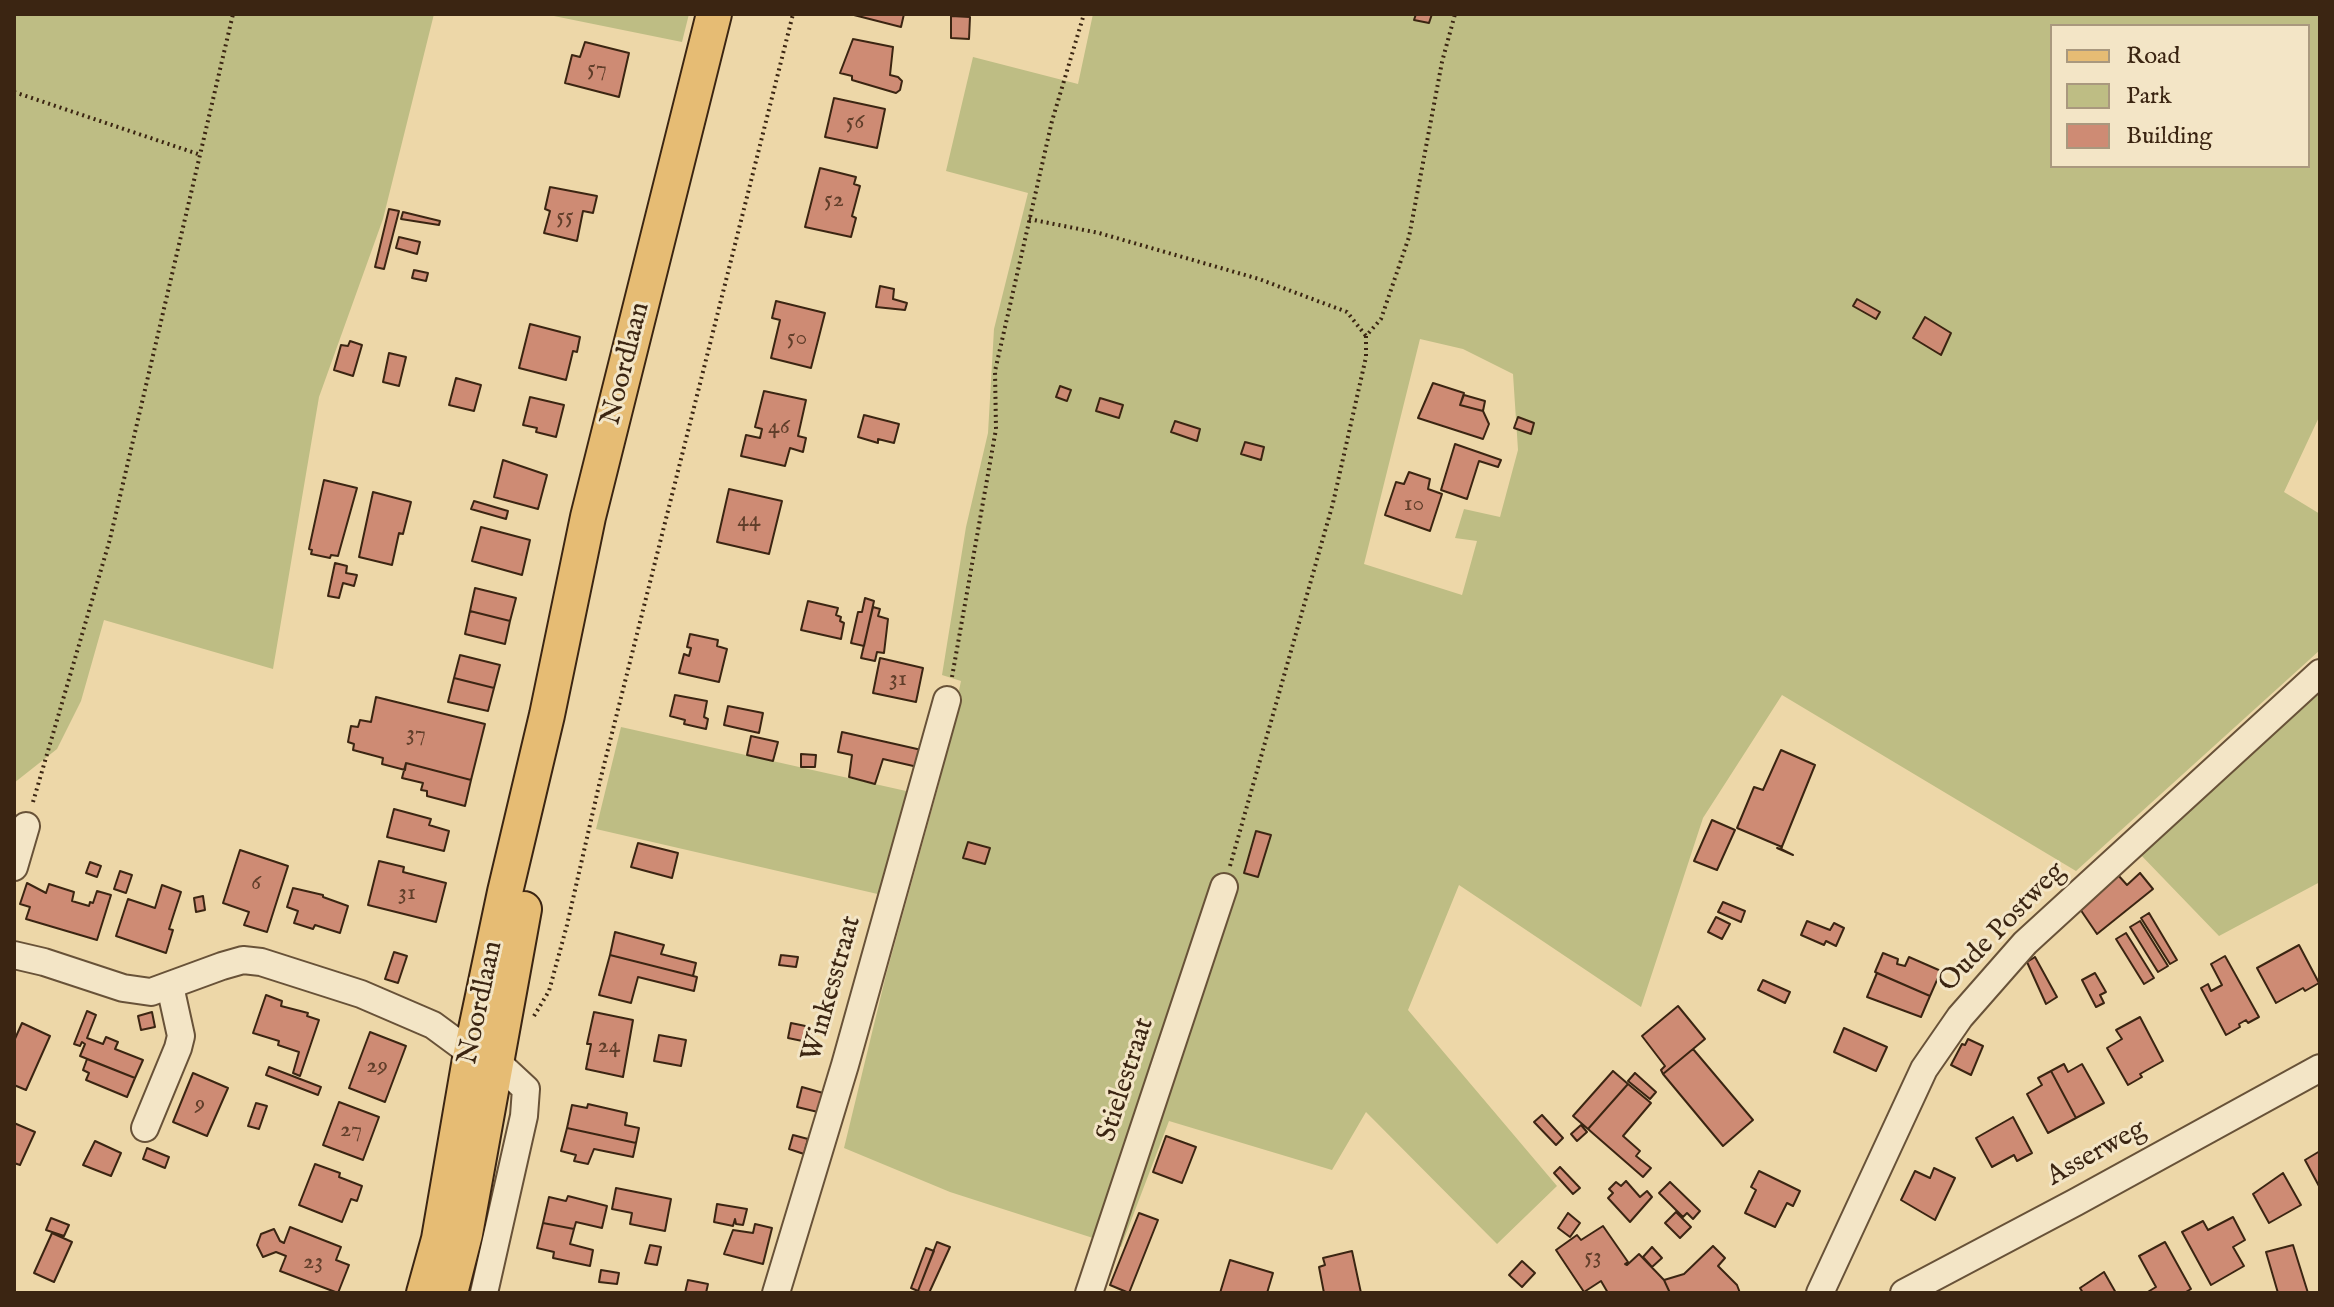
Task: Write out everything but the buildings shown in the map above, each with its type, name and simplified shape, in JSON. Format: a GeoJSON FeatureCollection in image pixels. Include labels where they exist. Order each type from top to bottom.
{"type":"FeatureCollection","features":[{"type":"Feature","properties":{"kind":"main road","name":"Noordlaan"},"geometry":{"type":"LineString","coordinates":[[450,1293],[465,1234],[505,892],[547,715],[588,517],[714,14]]}},
{"type":"Feature","properties":{"kind":"main road","name":"Noordlaan"},"geometry":{"type":"LineString","coordinates":[[424,1293],[484,1058]]}},
{"type":"Feature","properties":{"kind":"street","name":"Oude Postweg"},"geometry":{"type":"LineString","coordinates":[[1820,1293],[1924,1069],[1960,1017],[2025,943],[2320,673]]}},
{"type":"Feature","properties":{"kind":"street","name":"Winkesstraat"},"geometry":{"type":"LineString","coordinates":[[776,1293],[845,1065],[947,700]]}},
{"type":"Feature","properties":{"kind":"street"},"geometry":{"type":"LineString","coordinates":[[14,867],[26,826]]}},
{"type":"Feature","properties":{"kind":"street","name":"Stielestraat"},"geometry":{"type":"LineString","coordinates":[[1089,1293],[1224,887]]}},
{"type":"Feature","properties":{"kind":"street"},"geometry":{"type":"LineString","coordinates":[[14,955],[123,988],[151,992],[243,960],[261,962],[361,994],[433,1025],[484,1058]]}},
{"type":"Feature","properties":{"kind":"street"},"geometry":{"type":"LineString","coordinates":[[145,1128],[181,1036],[170,986]]}},
{"type":"Feature","properties":{"kind":"street","name":"Noordlaan"},"geometry":{"type":"LineString","coordinates":[[484,1058],[526,1089],[524,1116],[484,1293]]}},
{"type":"Feature","properties":{"kind":"street","name":"Asserweg"},"geometry":{"type":"LineString","coordinates":[[1904,1293],[2320,1068]]}},
{"type":"Feature","properties":{"kind":"path"},"geometry":{"type":"LineString","coordinates":[[26,826],[110,539],[233,14]]}},
{"type":"Feature","properties":{"kind":"path"},"geometry":{"type":"LineString","coordinates":[[530,1024],[549,991],[567,925],[600,781],[793,14]]}},
{"type":"Feature","properties":{"kind":"path"},"geometry":{"type":"LineString","coordinates":[[947,700],[996,429],[995,371],[1052,121],[1084,14]]}},
{"type":"Feature","properties":{"kind":"path"},"geometry":{"type":"LineString","coordinates":[[1366,336],[1381,319],[1409,237],[1442,62],[1455,14]]}},
{"type":"Feature","properties":{"kind":"path"},"geometry":{"type":"LineString","coordinates":[[14,92],[201,155]]}},
{"type":"Feature","properties":{"kind":"path"},"geometry":{"type":"LineString","coordinates":[[1029,219],[1099,233],[1259,279],[1347,312],[1366,336],[1366,357],[1333,503],[1224,887]]}},
{"type":"Feature","properties":{"kind":"green space"},"geometry":{"type":"Polygon","coordinates":[[[14,14],[434,14],[383,219],[319,397],[273,669],[104,620],[81,701],[57,749],[14,783],[14,14]]]}},
{"type":"Feature","properties":{"kind":"green space"},"geometry":{"type":"Polygon","coordinates":[[[544,14],[689,14],[682,42],[544,14]]]}},
{"type":"Feature","properties":{"kind":"green space"},"geometry":{"type":"Polygon","coordinates":[[[1093,14],[2320,14],[2320,415],[2284,492],[2320,514],[2320,650],[2076,871],[1782,695],[1703,818],[1641,1007],[1459,885],[1408,1010],[1557,1186],[1497,1244],[1366,1112],[1332,1170],[1169,1121],[1121,1247],[950,1192],[844,1148],[886,975],[939,784],[961,681],[942,675],[966,527],[988,433],[994,329],[1028,193],[946,171],[973,57],[1078,84],[1093,14]],[[1420,339],[1364,564],[1462,595],[1477,541],[1455,538],[1464,509],[1500,517],[1518,450],[1513,374],[1463,349],[1420,339]]]}},
{"type":"Feature","properties":{"kind":"green space"},"geometry":{"type":"Polygon","coordinates":[[[2320,683],[2320,882],[2219,936],[2138,852],[2320,683]]]}},
{"type":"Feature","properties":{"kind":"green space"},"geometry":{"type":"Polygon","coordinates":[[[621,727],[915,793],[882,895],[596,829],[621,727]]]}}]}
